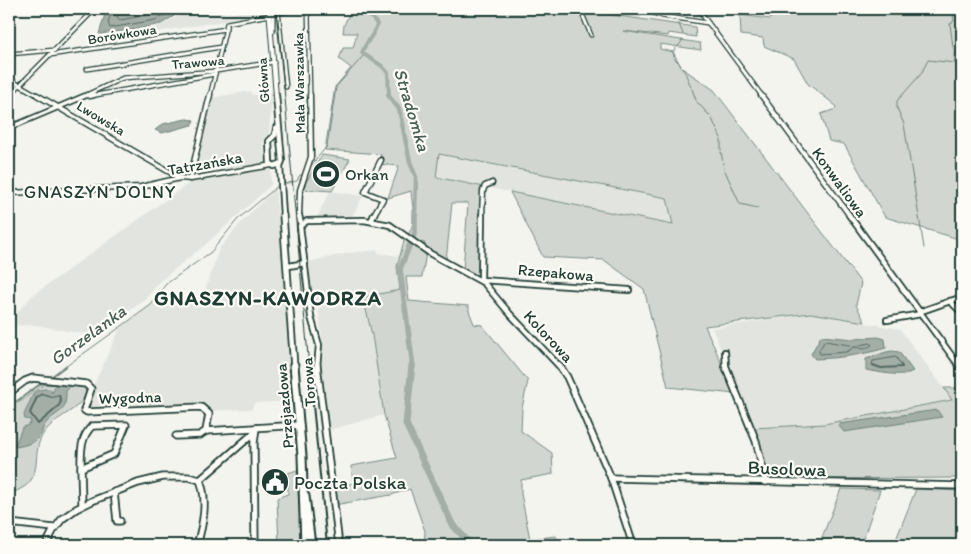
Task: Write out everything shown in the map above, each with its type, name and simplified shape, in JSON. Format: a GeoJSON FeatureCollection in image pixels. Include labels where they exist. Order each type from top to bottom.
{"type":"FeatureCollection","features":[{"type":"Feature","properties":{"kind":"main road","name":"Główna"},"geometry":{"type":"LineString","coordinates":[[271,9],[282,161],[274,164],[269,141],[273,138],[278,120]]}},
{"type":"Feature","properties":{"kind":"main road","name":"Główna"},"geometry":{"type":"LineString","coordinates":[[271,9],[272,38]]}},
{"type":"Feature","properties":{"kind":"main road"},"geometry":{"type":"LineString","coordinates":[[273,138],[280,139]]}},
{"type":"Feature","properties":{"kind":"main road","name":"Przejazdowa"},"geometry":{"type":"LineString","coordinates":[[274,164],[282,187],[286,274],[300,425],[306,545]]}},
{"type":"Feature","properties":{"kind":"main road","name":"Przejazdowa"},"geometry":{"type":"LineString","coordinates":[[284,226],[289,266],[290,314]]}},
{"type":"Feature","properties":{"kind":"main road","name":"Przejazdowa"},"geometry":{"type":"LineString","coordinates":[[304,496],[307,503],[311,545]]}},
{"type":"Feature","properties":{"kind":"street"},"geometry":{"type":"LineString","coordinates":[[9,96],[95,9]]}},
{"type":"Feature","properties":{"kind":"street","name":"Mała Warszawka"},"geometry":{"type":"LineString","coordinates":[[226,28],[230,21],[279,11],[307,9],[311,156]]}},
{"type":"Feature","properties":{"kind":"street"},"geometry":{"type":"LineString","coordinates":[[580,9],[591,35]]}},
{"type":"Feature","properties":{"kind":"street"},"geometry":{"type":"LineString","coordinates":[[640,9],[662,16],[708,22]]}},
{"type":"Feature","properties":{"kind":"street","name":"Konwaliowa"},"geometry":{"type":"LineString","coordinates":[[698,9],[962,369]]}},
{"type":"Feature","properties":{"kind":"street"},"geometry":{"type":"LineString","coordinates":[[279,11],[286,86]]}},
{"type":"Feature","properties":{"kind":"street","name":"Główna"},"geometry":{"type":"LineString","coordinates":[[271,14],[273,31]]}},
{"type":"Feature","properties":{"kind":"street"},"geometry":{"type":"LineString","coordinates":[[190,179],[226,28]]}},
{"type":"Feature","properties":{"kind":"street","name":"Borówkowa"},"geometry":{"type":"LineString","coordinates":[[50,55],[226,28]]}},
{"type":"Feature","properties":{"kind":"street"},"geometry":{"type":"LineString","coordinates":[[87,69],[222,47]]}},
{"type":"Feature","properties":{"kind":"street"},"geometry":{"type":"LineString","coordinates":[[9,54],[55,50]]}},
{"type":"Feature","properties":{"kind":"street","name":"Trawowa"},"geometry":{"type":"LineString","coordinates":[[84,97],[124,78],[215,73],[274,62]]}},
{"type":"Feature","properties":{"kind":"street"},"geometry":{"type":"LineString","coordinates":[[9,128],[84,97],[215,73]]}},
{"type":"Feature","properties":{"kind":"street","name":"Lwowska"},"geometry":{"type":"LineString","coordinates":[[9,79],[21,84],[180,178]]}},
{"type":"Feature","properties":{"kind":"street","name":"Torowa"},"geometry":{"type":"LineString","coordinates":[[311,156],[303,172],[299,190],[299,218],[303,223],[300,237],[311,317],[319,345],[317,367],[339,545]]}},
{"type":"Feature","properties":{"kind":"street"},"geometry":{"type":"LineString","coordinates":[[371,221],[383,199],[365,192],[381,160]]}},
{"type":"Feature","properties":{"kind":"street","name":"Tatrzańska"},"geometry":{"type":"LineString","coordinates":[[9,193],[141,187],[180,178],[190,179],[274,164]]}},
{"type":"Feature","properties":{"kind":"street"},"geometry":{"type":"LineString","coordinates":[[481,280],[483,191],[485,186],[492,183]]}},
{"type":"Feature","properties":{"kind":"street","name":"Kolorowa"},"geometry":{"type":"LineString","coordinates":[[303,223],[371,221],[390,225],[442,260],[481,280],[510,314],[562,368],[611,478],[633,545]]}},
{"type":"Feature","properties":{"kind":"street"},"geometry":{"type":"LineString","coordinates":[[289,266],[304,263]]}},
{"type":"Feature","properties":{"kind":"street","name":"Rzepakowa"},"geometry":{"type":"LineString","coordinates":[[481,280],[629,290]]}},
{"type":"Feature","properties":{"kind":"street"},"geometry":{"type":"LineString","coordinates":[[887,320],[920,313],[962,297]]}},
{"type":"Feature","properties":{"kind":"street"},"geometry":{"type":"LineString","coordinates":[[950,301],[962,313]]}},
{"type":"Feature","properties":{"kind":"street"},"geometry":{"type":"LineString","coordinates":[[725,352],[725,365],[756,441],[766,482]]}},
{"type":"Feature","properties":{"kind":"street","name":"Wygodna"},"geometry":{"type":"LineString","coordinates":[[9,393],[24,381],[33,378],[86,384],[91,389],[84,406],[84,410],[87,412],[202,407],[209,414],[206,431]]}},
{"type":"Feature","properties":{"kind":"street"},"geometry":{"type":"LineString","coordinates":[[81,468],[114,454],[126,425],[90,427],[82,444],[81,468],[82,505]]}},
{"type":"Feature","properties":{"kind":"street"},"geometry":{"type":"LineString","coordinates":[[176,436],[200,435],[206,431],[256,430],[300,425]]}},
{"type":"Feature","properties":{"kind":"street"},"geometry":{"type":"LineString","coordinates":[[200,480],[256,430]]}},
{"type":"Feature","properties":{"kind":"street"},"geometry":{"type":"LineString","coordinates":[[255,545],[256,430]]}},
{"type":"Feature","properties":{"kind":"street"},"geometry":{"type":"LineString","coordinates":[[46,545],[54,528],[68,514],[82,505],[140,482],[160,478],[189,477],[200,480]]}},
{"type":"Feature","properties":{"kind":"street","name":"Busolowa"},"geometry":{"type":"LineString","coordinates":[[611,478],[962,486]]}},
{"type":"Feature","properties":{"kind":"street"},"geometry":{"type":"LineString","coordinates":[[197,545],[202,519],[203,489],[200,480]]}},
{"type":"Feature","properties":{"kind":"street"},"geometry":{"type":"LineString","coordinates":[[114,492],[117,521],[120,521]]}},
{"type":"Feature","properties":{"kind":"street"},"geometry":{"type":"LineString","coordinates":[[9,522],[54,528]]}},
{"type":"Feature","properties":{"kind":"shaded area"},"geometry":{"type":"Polygon","coordinates":[[[179,9],[224,9],[224,14],[267,9],[267,14],[156,32],[157,26],[179,16],[179,9]]]}},
{"type":"Feature","properties":{"kind":"shaded area"},"geometry":{"type":"Polygon","coordinates":[[[327,9],[570,9],[695,27],[696,37],[669,33],[668,36],[623,31],[700,43],[701,50],[660,44],[660,49],[673,52],[682,68],[714,90],[861,283],[856,305],[865,322],[811,313],[705,326],[735,394],[668,387],[644,289],[604,260],[543,257],[510,192],[673,225],[667,198],[439,154],[436,177],[484,187],[480,275],[477,277],[463,270],[468,203],[452,203],[446,261],[421,246],[425,245],[424,242],[420,245],[407,235],[413,221],[411,191],[388,198],[399,166],[377,164],[381,154],[325,150],[335,87],[351,68],[339,59],[343,48],[353,48],[357,33],[343,33],[344,25],[350,12],[327,12],[327,9]]]}},
{"type":"Feature","properties":{"kind":"shaded area"},"geometry":{"type":"Polygon","coordinates":[[[605,9],[637,9],[645,11],[640,19],[603,14],[605,9]]]}},
{"type":"Feature","properties":{"kind":"shaded area"},"geometry":{"type":"Polygon","coordinates":[[[733,9],[962,9],[962,240],[885,217],[844,144],[829,141],[821,114],[836,109],[835,105],[808,84],[794,59],[764,46],[763,38],[741,35],[740,15],[770,19],[771,15],[733,9]]]}},
{"type":"Feature","properties":{"kind":"shaded area"},"geometry":{"type":"Polygon","coordinates":[[[251,91],[252,95],[272,92],[269,134],[263,140],[265,163],[194,177],[210,98],[251,91]]]}},
{"type":"Feature","properties":{"kind":"shaded area"},"geometry":{"type":"Polygon","coordinates":[[[438,154],[667,198],[674,225],[436,177],[438,154]]]}},
{"type":"Feature","properties":{"kind":"shaded area","name":"Orkan"},"geometry":{"type":"Polygon","coordinates":[[[322,155],[350,159],[332,191],[302,189],[322,155]]]}},
{"type":"Feature","properties":{"kind":"shaded area"},"geometry":{"type":"Polygon","coordinates":[[[265,168],[271,170],[271,185],[205,245],[159,282],[145,300],[94,336],[35,325],[9,326],[9,321],[33,295],[192,181],[265,168]]]}},
{"type":"Feature","properties":{"kind":"shaded area"},"geometry":{"type":"Polygon","coordinates":[[[275,188],[278,218],[284,217],[292,338],[292,387],[289,393],[279,402],[254,403],[252,409],[208,411],[204,408],[87,412],[84,406],[120,328],[172,289],[184,306],[203,296],[219,249],[238,226],[275,188]]]}},
{"type":"Feature","properties":{"kind":"shaded area"},"geometry":{"type":"Polygon","coordinates":[[[332,191],[363,196],[351,219],[316,219],[329,193],[332,191]]]}},
{"type":"Feature","properties":{"kind":"shaded area"},"geometry":{"type":"Polygon","coordinates":[[[405,237],[426,253],[422,277],[406,277],[409,301],[469,306],[474,324],[482,325],[528,381],[522,408],[521,431],[552,453],[553,474],[521,480],[521,494],[530,539],[556,536],[559,545],[424,545],[425,531],[410,489],[391,495],[334,505],[332,489],[353,483],[351,466],[397,458],[384,415],[372,335],[363,297],[400,290],[397,267],[405,237]]]}},
{"type":"Feature","properties":{"kind":"shaded area"},"geometry":{"type":"Polygon","coordinates":[[[377,250],[379,253],[400,256],[397,267],[400,290],[363,297],[372,335],[384,415],[329,430],[321,367],[323,346],[318,306],[313,307],[307,262],[348,253],[377,250]]]}},
{"type":"Feature","properties":{"kind":"shaded area"},"geometry":{"type":"Polygon","coordinates":[[[811,313],[900,329],[953,400],[824,424],[754,428],[712,328],[811,313]]]}},
{"type":"Feature","properties":{"kind":"shaded area"},"geometry":{"type":"Polygon","coordinates":[[[44,384],[83,386],[87,393],[78,405],[47,429],[39,442],[34,474],[31,480],[24,487],[9,495],[9,410],[44,384]]]}},
{"type":"Feature","properties":{"kind":"shaded area"},"geometry":{"type":"Polygon","coordinates":[[[944,388],[962,388],[962,478],[769,479],[754,428],[824,424],[952,400],[944,388]]]}},
{"type":"Feature","properties":{"kind":"shaded area"},"geometry":{"type":"Polygon","coordinates":[[[297,470],[301,545],[279,545],[277,498],[288,494],[288,473],[297,470]]]}},
{"type":"Feature","properties":{"kind":"shaded area"},"geometry":{"type":"Polygon","coordinates":[[[841,489],[880,490],[861,545],[819,545],[841,489]]]}},
{"type":"Feature","properties":{"kind":"shaded area"},"geometry":{"type":"Polygon","coordinates":[[[916,489],[962,491],[962,545],[864,545],[895,542],[916,489]]]}},
{"type":"Feature","properties":{"kind":"water"},"geometry":{"type":"Polygon","coordinates":[[[109,9],[173,9],[174,16],[161,24],[99,34],[105,14],[109,9]]]}},
{"type":"Feature","properties":{"kind":"water"},"geometry":{"type":"Polygon","coordinates":[[[186,119],[194,120],[192,125],[162,133],[155,130],[163,124],[186,119]]]}},
{"type":"Feature","properties":{"kind":"water"},"geometry":{"type":"Polygon","coordinates":[[[821,336],[854,339],[878,337],[885,339],[886,348],[851,356],[815,359],[811,354],[821,336]]]}},
{"type":"Feature","properties":{"kind":"water"},"geometry":{"type":"Polygon","coordinates":[[[892,351],[899,352],[913,371],[897,374],[866,370],[866,359],[892,351]]]}},
{"type":"Feature","properties":{"kind":"water"},"geometry":{"type":"Polygon","coordinates":[[[56,384],[72,385],[66,391],[64,407],[46,423],[38,439],[16,447],[15,445],[22,428],[30,424],[31,420],[25,419],[24,415],[34,393],[50,389],[52,393],[56,384]]]}},
{"type":"Feature","properties":{"kind":"water"},"geometry":{"type":"Polygon","coordinates":[[[937,410],[942,417],[844,432],[839,426],[839,424],[937,410]]]}},
{"type":"Feature","properties":{"kind":"waterway","name":"Stradomka"},"geometry":{"type":"LineString","coordinates":[[368,9],[368,13],[377,24],[362,53],[382,66],[388,73],[389,96]]}},
{"type":"Feature","properties":{"kind":"waterway"},"geometry":{"type":"LineString","coordinates":[[924,248],[904,124],[897,108],[897,101],[921,74],[928,60],[955,63],[950,24],[954,21],[952,9]]}},
{"type":"Feature","properties":{"kind":"waterway"},"geometry":{"type":"LineString","coordinates":[[673,12],[676,17]]}},
{"type":"Feature","properties":{"kind":"waterway"},"geometry":{"type":"LineString","coordinates":[[677,19],[683,34]]}},
{"type":"Feature","properties":{"kind":"waterway"},"geometry":{"type":"LineString","coordinates":[[677,47],[681,43]]}},
{"type":"Feature","properties":{"kind":"waterway"},"geometry":{"type":"LineString","coordinates":[[674,56],[673,52],[676,48]]}},
{"type":"Feature","properties":{"kind":"waterway"},"geometry":{"type":"LineString","coordinates":[[310,167],[327,146],[336,87],[364,55]]}},
{"type":"Feature","properties":{"kind":"waterway"},"geometry":{"type":"LineString","coordinates":[[674,58],[678,62]]}},
{"type":"Feature","properties":{"kind":"waterway"},"geometry":{"type":"LineString","coordinates":[[679,63],[686,74]]}},
{"type":"Feature","properties":{"kind":"waterway"},"geometry":{"type":"LineString","coordinates":[[686,75],[691,87]]}},
{"type":"Feature","properties":{"kind":"waterway"},"geometry":{"type":"LineString","coordinates":[[692,89],[696,100]]}},
{"type":"Feature","properties":{"kind":"waterway","name":"Stradomka"},"geometry":{"type":"LineString","coordinates":[[388,95],[399,109],[410,162],[416,177],[415,216]]}},
{"type":"Feature","properties":{"kind":"waterway"},"geometry":{"type":"LineString","coordinates":[[697,102],[710,116]]}},
{"type":"Feature","properties":{"kind":"waterway"},"geometry":{"type":"LineString","coordinates":[[712,119],[721,138]]}},
{"type":"Feature","properties":{"kind":"waterway"},"geometry":{"type":"LineString","coordinates":[[721,140],[721,150]]}},
{"type":"Feature","properties":{"kind":"waterway"},"geometry":{"type":"LineString","coordinates":[[721,152],[724,169]]}},
{"type":"Feature","properties":{"kind":"waterway"},"geometry":{"type":"LineString","coordinates":[[725,171],[740,204],[758,208]]}},
{"type":"Feature","properties":{"kind":"waterway"},"geometry":{"type":"LineString","coordinates":[[283,184],[297,181],[299,176],[304,173]]}},
{"type":"Feature","properties":{"kind":"waterway","name":"Gorzelanka"},"geometry":{"type":"LineString","coordinates":[[65,367],[151,305],[166,284],[211,252],[238,219],[279,185]]}},
{"type":"Feature","properties":{"kind":"waterway","name":"Stradomka"},"geometry":{"type":"LineString","coordinates":[[413,367],[400,269],[415,232],[415,216]]}},
{"type":"Feature","properties":{"kind":"waterway","name":"Gorzelanka"},"geometry":{"type":"LineString","coordinates":[[51,377],[67,365]]}},
{"type":"Feature","properties":{"kind":"waterway","name":"Stradomka"},"geometry":{"type":"LineString","coordinates":[[412,365],[406,424],[452,524],[471,545]]}},
{"type":"Feature","properties":{"kind":"waterway","name":"Gorzelanka"},"geometry":{"type":"LineString","coordinates":[[9,407],[43,382]]}},
{"type":"Feature","properties":{"kind":"railway"},"geometry":{"type":"LineString","coordinates":[[277,9],[309,367]]}},
{"type":"Feature","properties":{"kind":"railway"},"geometry":{"type":"LineString","coordinates":[[309,365],[327,545]]}},
{"type":"Feature","properties":{"kind":"place","name":"Orkan"},"geometry":{"type":"Point","coordinates":[326,174]}},
{"type":"Feature","properties":{"kind":"place","name":"Poczta Polska"},"geometry":{"type":"Point","coordinates":[275,482]}},
{"type":"Feature","properties":{"kind":"district","name":"GNASZYN DOLNY"},"geometry":{"type":"Point","coordinates":[100,192]}},
{"type":"Feature","properties":{"kind":"district","name":"GNASZYN-KAWODRZA"},"geometry":{"type":"Point","coordinates":[268,298]}}]}
